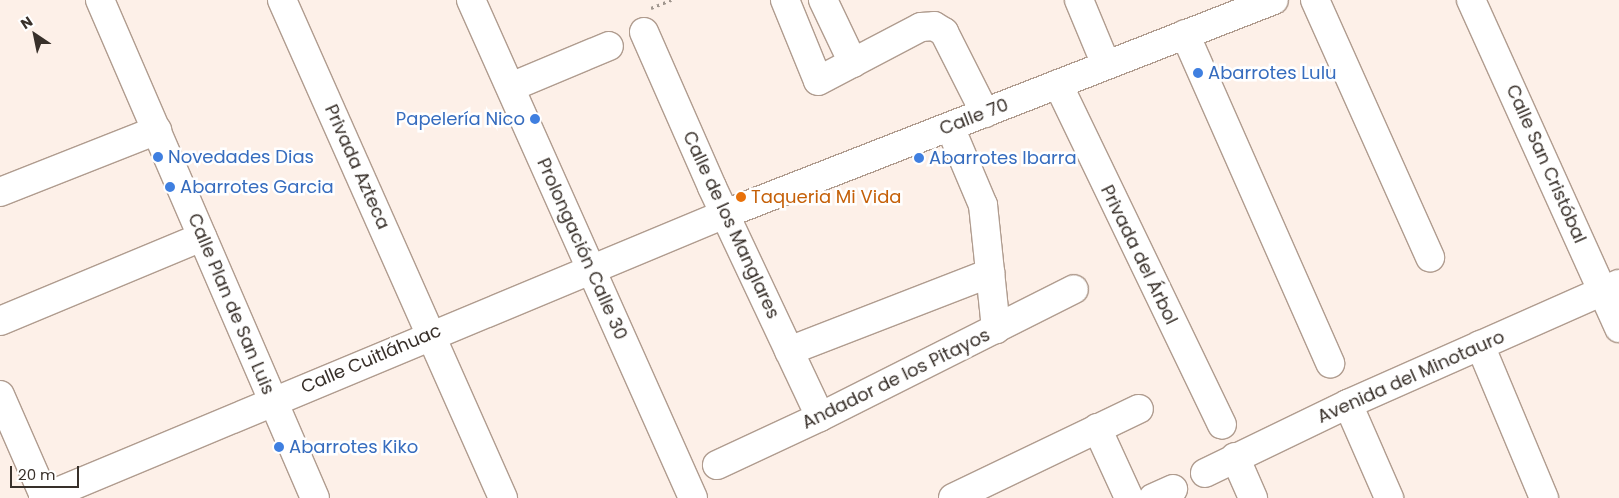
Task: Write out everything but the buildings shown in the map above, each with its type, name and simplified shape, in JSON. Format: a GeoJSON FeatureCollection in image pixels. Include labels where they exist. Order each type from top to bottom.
{"type":"FeatureCollection","features":[{"type":"Feature","properties":{"kind":"street","name":"Calle Plan de San Luis"},"geometry":{"type":"LineString","coordinates":[[100,0],[314,498]]}},
{"type":"Feature","properties":{"kind":"street","name":"Privada Azteca"},"geometry":{"type":"LineString","coordinates":[[282,0],[503,498]]}},
{"type":"Feature","properties":{"kind":"street","name":"Prolongación Calle 30"},"geometry":{"type":"LineString","coordinates":[[471,0],[693,498]]}},
{"type":"Feature","properties":{"kind":"street"},"geometry":{"type":"LineString","coordinates":[[786,0],[818,81],[921,27],[934,26],[944,32],[985,113]]}},
{"type":"Feature","properties":{"kind":"street"},"geometry":{"type":"LineString","coordinates":[[823,0],[853,63]]}},
{"type":"Feature","properties":{"kind":"street"},"geometry":{"type":"LineString","coordinates":[[1079,0],[1106,66]]}},
{"type":"Feature","properties":{"kind":"street","name":"Calle 70"},"geometry":{"type":"LineString","coordinates":[[590,268],[1185,34],[1229,8],[1274,0]]}},
{"type":"Feature","properties":{"kind":"street"},"geometry":{"type":"LineString","coordinates":[[1315,0],[1430,256]]}},
{"type":"Feature","properties":{"kind":"street","name":"Calle San Cristóbal"},"geometry":{"type":"LineString","coordinates":[[1471,0],[1611,288],[1619,328]]}},
{"type":"Feature","properties":{"kind":"street","name":"Calle de los Manglares"},"geometry":{"type":"LineString","coordinates":[[644,32],[725,214],[820,417]]}},
{"type":"Feature","properties":{"kind":"street"},"geometry":{"type":"LineString","coordinates":[[1185,34],[1330,363]]}},
{"type":"Feature","properties":{"kind":"street"},"geometry":{"type":"LineString","coordinates":[[511,87],[609,46]]}},
{"type":"Feature","properties":{"kind":"street","name":"Privada del Árbol"},"geometry":{"type":"LineString","coordinates":[[1058,84],[1222,425]]}},
{"type":"Feature","properties":{"kind":"street"},"geometry":{"type":"LineString","coordinates":[[950,127],[983,205],[996,329]]}},
{"type":"Feature","properties":{"kind":"street"},"geometry":{"type":"LineString","coordinates":[[0,192],[157,130]]}},
{"type":"Feature","properties":{"kind":"street"},"geometry":{"type":"LineString","coordinates":[[0,321],[202,237]]}},
{"type":"Feature","properties":{"kind":"street","name":"Calle Cuitláhuac"},"geometry":{"type":"LineString","coordinates":[[44,498],[590,268]]}},
{"type":"Feature","properties":{"kind":"street"},"geometry":{"type":"LineString","coordinates":[[789,351],[990,273]]}},
{"type":"Feature","properties":{"kind":"street","name":"Avenida del Minotauro"},"geometry":{"type":"LineString","coordinates":[[1205,473],[1234,457],[1348,404],[1611,288]]}},
{"type":"Feature","properties":{"kind":"street","name":"Andador de los Pitayos"},"geometry":{"type":"LineString","coordinates":[[717,465],[820,417],[1074,289]]}},
{"type":"Feature","properties":{"kind":"street"},"geometry":{"type":"LineString","coordinates":[[1480,345],[1544,498]]}},
{"type":"Feature","properties":{"kind":"street"},"geometry":{"type":"LineString","coordinates":[[0,395],[44,498]]}},
{"type":"Feature","properties":{"kind":"street"},"geometry":{"type":"LineString","coordinates":[[1348,404],[1389,498]]}},
{"type":"Feature","properties":{"kind":"street"},"geometry":{"type":"LineString","coordinates":[[953,498],[1139,409]]}},
{"type":"Feature","properties":{"kind":"street"},"geometry":{"type":"LineString","coordinates":[[1097,428],[1129,498]]}},
{"type":"Feature","properties":{"kind":"street"},"geometry":{"type":"LineString","coordinates":[[1234,457],[1253,498]]}},
{"type":"Feature","properties":{"kind":"place","name":"Abarrotes Lulu"},"geometry":{"type":"Point","coordinates":[1198,73]}},
{"type":"Feature","properties":{"kind":"place","name":"Papelería Nico"},"geometry":{"type":"Point","coordinates":[535,119]}},
{"type":"Feature","properties":{"kind":"place","name":"Novedades Dias"},"geometry":{"type":"Point","coordinates":[158,157]}},
{"type":"Feature","properties":{"kind":"place","name":"Abarrotes Ibarra"},"geometry":{"type":"Point","coordinates":[919,158]}},
{"type":"Feature","properties":{"kind":"place","name":"Abarrotes Garcia"},"geometry":{"type":"Point","coordinates":[170,187]}},
{"type":"Feature","properties":{"kind":"place","name":"Taqueria Mi Vida"},"geometry":{"type":"Point","coordinates":[741,197]}},
{"type":"Feature","properties":{"kind":"place","name":"Abarrotes Kiko"},"geometry":{"type":"Point","coordinates":[279,447]}}]}
